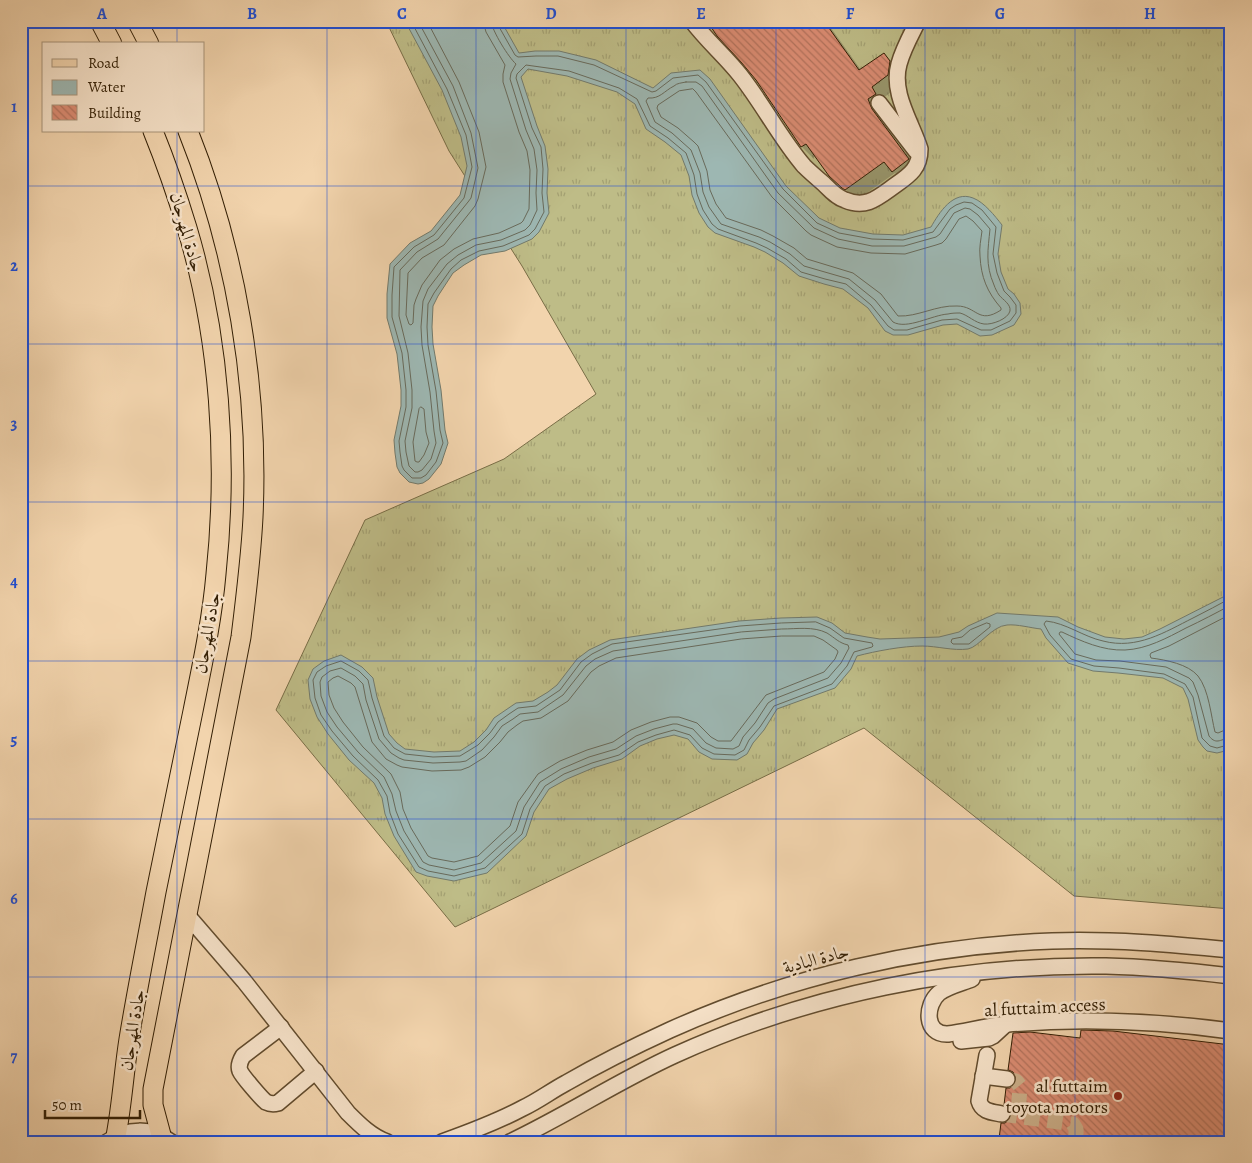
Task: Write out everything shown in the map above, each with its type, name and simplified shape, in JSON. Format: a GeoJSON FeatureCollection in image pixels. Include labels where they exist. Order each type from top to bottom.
{"type":"FeatureCollection","features":[{"type":"Feature","properties":{"kind":"main road"},"geometry":{"type":"LineString","coordinates":[[100,21],[111,42]]}},
{"type":"Feature","properties":{"kind":"main road"},"geometry":{"type":"LineString","coordinates":[[137,21],[148,42]]}},
{"type":"Feature","properties":{"kind":"main road","name":"جادة المهرجان"},"geometry":{"type":"LineString","coordinates":[[112,1139],[121,1109],[129,1037],[208,633],[221,517],[222,460],[219,401],[202,287],[188,230],[153,132]]}},
{"type":"Feature","properties":{"kind":"main road","name":"جادة المهرجان"},"geometry":{"type":"LineString","coordinates":[[166,1138],[154,1105],[153,1088],[240,637],[249,577],[253,516],[254,463],[250,394],[243,333],[232,273],[216,214],[198,155],[188,132]]}},
{"type":"Feature","properties":{"kind":"street"},"geometry":{"type":"LineString","coordinates":[[692,21],[742,77],[804,165],[842,200],[859,203],[876,200],[909,175],[918,164],[920,149],[899,94],[897,78],[899,64],[918,21]]}},
{"type":"Feature","properties":{"kind":"street"},"geometry":{"type":"LineString","coordinates":[[879,103],[920,156]]}},
{"type":"Feature","properties":{"kind":"street"},"geometry":{"type":"LineString","coordinates":[[187,915],[244,981],[348,1113],[373,1136],[386,1142]]}},
{"type":"Feature","properties":{"kind":"street","name":"جادة البادية"},"geometry":{"type":"LineString","coordinates":[[442,1142],[490,1124],[524,1108],[566,1082],[678,1027],[751,998],[836,972],[921,954],[965,948],[1052,941],[1141,942],[1231,950]]}},
{"type":"Feature","properties":{"kind":"street"},"geometry":{"type":"LineString","coordinates":[[510,1142],[641,1071],[709,1040],[814,1004],[877,988],[996,970],[1070,966],[1108,966],[1231,976]]}},
{"type":"Feature","properties":{"kind":"street","name":"al futtaim access"},"geometry":{"type":"LineString","coordinates":[[996,970],[946,989],[937,996],[931,1005],[929,1019],[933,1028],[941,1034],[948,1034],[1007,1024],[1122,1022],[1231,1031]]}},
{"type":"Feature","properties":{"kind":"street"},"geometry":{"type":"LineString","coordinates":[[280,1027],[243,1056],[239,1067],[242,1075],[266,1102],[275,1104],[316,1071]]}},
{"type":"Feature","properties":{"kind":"street"},"geometry":{"type":"LineString","coordinates":[[987,1055],[979,1101],[980,1105],[986,1111],[1002,1114]]}},
{"type":"Feature","properties":{"kind":"street"},"geometry":{"type":"LineString","coordinates":[[983,1076],[1007,1079]]}},
{"type":"Feature","properties":{"kind":"street"},"geometry":{"type":"LineString","coordinates":[[112,1139],[127,1132],[138,1130],[166,1138]]}},
{"type":"Feature","properties":{"kind":"green space"},"geometry":{"type":"Polygon","coordinates":[[[386,21],[1231,21],[1231,909],[1074,896],[864,728],[455,927],[276,710],[365,520],[504,459],[596,394],[522,266],[449,151],[386,21]]]}},
{"type":"Feature","properties":{"kind":"water"},"geometry":{"type":"Polygon","coordinates":[[[405,21],[501,21],[519,53],[559,51],[596,60],[653,88],[671,73],[700,70],[710,79],[786,186],[819,218],[840,228],[873,234],[903,235],[931,227],[938,215],[953,200],[966,196],[973,198],[989,210],[1002,225],[998,254],[1001,272],[1008,289],[1020,303],[1021,314],[1014,325],[992,335],[980,336],[957,324],[943,325],[908,335],[893,335],[885,331],[868,308],[843,289],[799,276],[765,252],[715,233],[708,227],[699,213],[692,195],[689,176],[681,155],[646,129],[635,104],[617,92],[567,76],[528,69],[521,77],[545,146],[548,169],[547,193],[549,213],[539,232],[532,239],[505,251],[481,255],[464,265],[453,273],[438,296],[433,306],[433,344],[448,443],[441,464],[429,479],[418,484],[409,482],[397,467],[395,453],[394,440],[401,406],[401,390],[397,354],[387,318],[390,264],[410,243],[431,231],[460,195],[467,166],[461,137],[442,90],[405,21]]]}},
{"type":"Feature","properties":{"kind":"water"},"geometry":{"type":"Polygon","coordinates":[[[1231,591],[1231,748],[1225,751],[1217,753],[1207,751],[1198,740],[1188,699],[1183,688],[1163,678],[1093,671],[1068,663],[1046,638],[1041,629],[1001,626],[977,645],[968,649],[915,646],[857,656],[851,669],[835,688],[777,709],[747,754],[737,760],[712,759],[699,752],[688,739],[674,735],[657,739],[640,746],[622,759],[567,779],[549,789],[534,812],[526,836],[487,873],[454,881],[416,872],[394,836],[385,814],[382,798],[374,783],[349,760],[328,734],[317,717],[310,699],[308,680],[313,669],[324,661],[341,655],[362,667],[373,678],[389,734],[397,743],[405,749],[434,752],[460,751],[474,742],[486,730],[494,718],[516,703],[533,701],[548,692],[557,685],[577,659],[589,650],[610,640],[739,621],[817,617],[832,623],[845,633],[867,637],[880,639],[939,637],[959,632],[997,613],[1058,617],[1105,637],[1124,639],[1142,637],[1160,629],[1227,595],[1231,591]]]}},
{"type":"Feature","properties":{"kind":"building"},"geometry":{"type":"Polygon","coordinates":[[[707,21],[824,21],[859,70],[884,53],[890,61],[888,75],[872,87],[876,94],[868,99],[872,109],[909,159],[892,172],[884,162],[845,190],[842,188],[829,176],[806,144],[801,147],[756,80],[717,36],[707,21]]]}},
{"type":"Feature","properties":{"kind":"building","name":"al futtaim toyota motors"},"geometry":{"type":"Polygon","coordinates":[[[1081,1030],[1113,1031],[1231,1045],[1231,1142],[1019,1142],[999,1139],[1001,1123],[1009,1120],[1011,1115],[1011,1111],[1004,1105],[1006,1088],[1014,1085],[1016,1080],[1013,1072],[1008,1070],[1013,1033],[1030,1032],[1080,1038],[1081,1030]]]}},
{"type":"Feature","properties":{"kind":"tunnel"},"geometry":{"type":"LineString","coordinates":[[1007,1079],[1016,1081],[1020,1086],[1018,1116]]}},
{"type":"Feature","properties":{"kind":"tunnel"},"geometry":{"type":"LineString","coordinates":[[1002,1114],[1073,1124],[1076,1129],[1076,1142]]}},
{"type":"Feature","properties":{"kind":"place","name":"al futtaim toyota motors"},"geometry":{"type":"Point","coordinates":[1118,1096]}}]}
